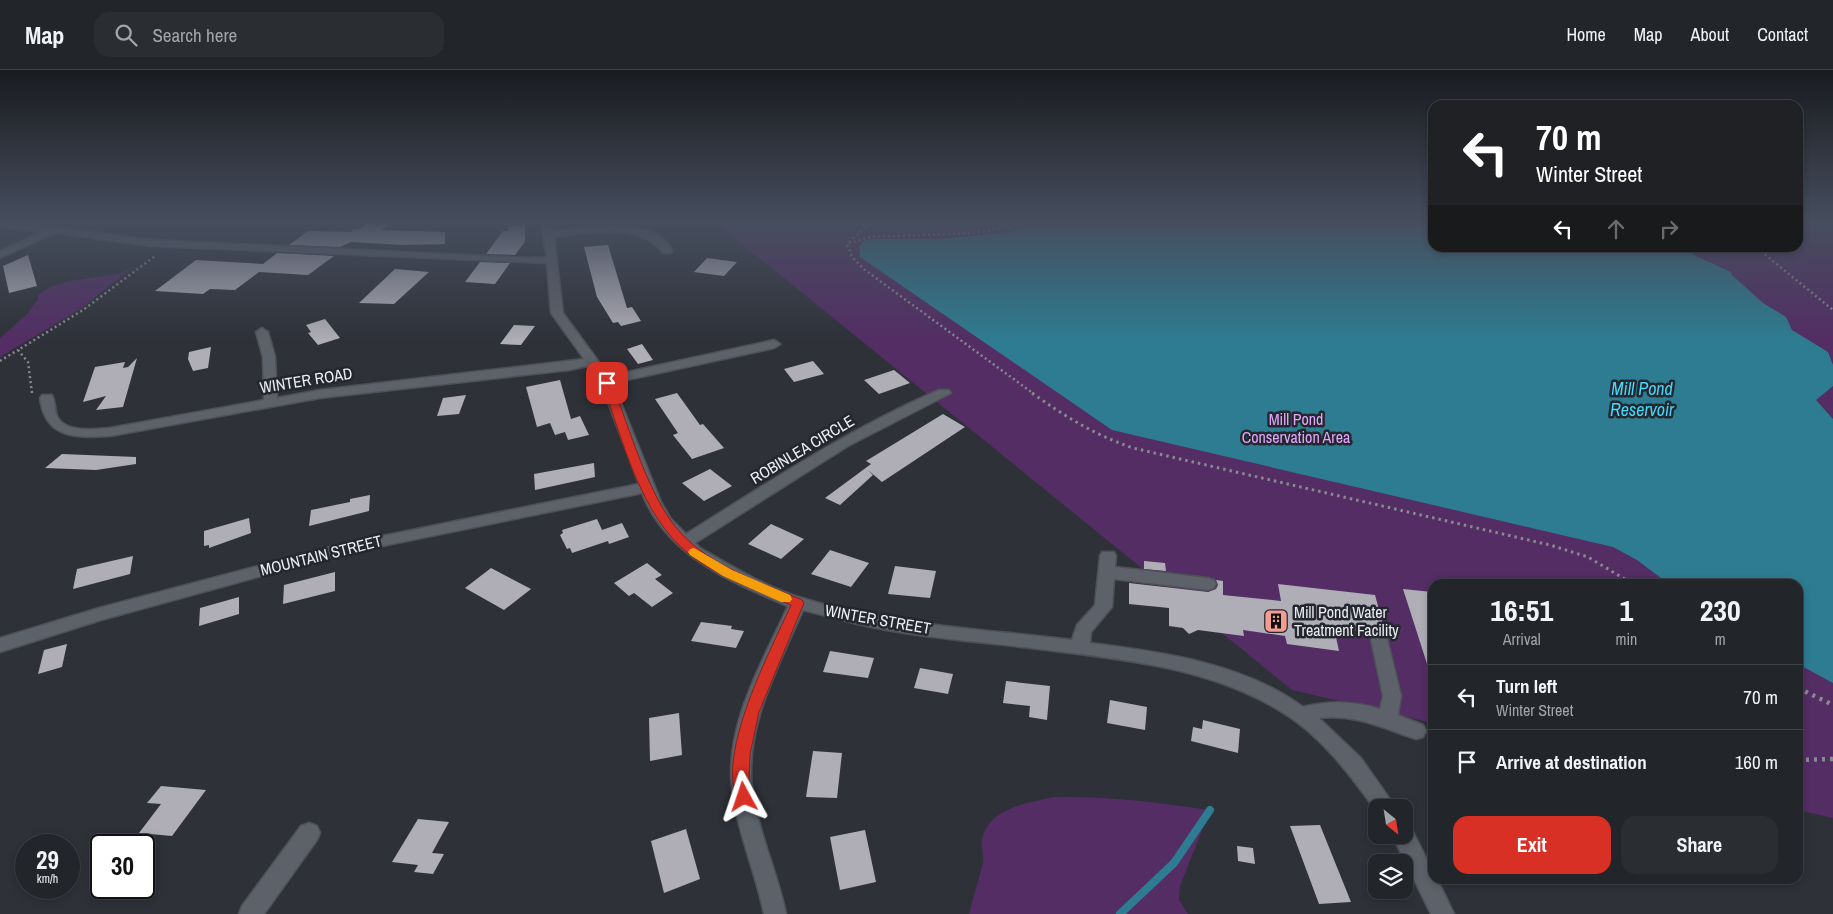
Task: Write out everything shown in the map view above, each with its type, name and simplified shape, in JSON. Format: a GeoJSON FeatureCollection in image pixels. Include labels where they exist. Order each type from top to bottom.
{"type":"FeatureCollection","features":[{"type":"Feature","properties":{"kind":"street","name":"WINTER STREET"},"geometry":{"type":"LineString","coordinates":[[553,262],[558,313],[606,380],[652,502],[665,522],[684,543],[728,573],[798,603],[877,622],[1080,648],[1201,667],[1232,677],[1284,702],[1302,715],[1349,759],[1379,799]]}},
{"type":"Feature","properties":{"kind":"street"},"geometry":{"type":"LineString","coordinates":[[262,332],[269,357],[271,403]]}},
{"type":"Feature","properties":{"kind":"street"},"geometry":{"type":"LineString","coordinates":[[606,380],[774,344]]}},
{"type":"Feature","properties":{"kind":"street","name":"WINTER ROAD"},"geometry":{"type":"LineString","coordinates":[[47,398],[50,415],[55,424],[74,431],[91,433],[133,430],[271,403],[359,389],[569,366],[592,360]]}},
{"type":"Feature","properties":{"kind":"street","name":"ROBINLEA CIRCLE"},"geometry":{"type":"LineString","coordinates":[[684,543],[851,439],[909,408],[944,392]]}},
{"type":"Feature","properties":{"kind":"street","name":"MOUNTAIN STREET"},"geometry":{"type":"LineString","coordinates":[[0,645],[107,612],[338,550],[463,523],[647,488]]}},
{"type":"Feature","properties":{"kind":"street"},"geometry":{"type":"LineString","coordinates":[[1080,648],[1083,630],[1103,607],[1107,564],[1208,584]]}},
{"type":"Feature","properties":{"kind":"street"},"geometry":{"type":"LineString","coordinates":[[775,914],[744,797],[741,765],[745,738],[752,712],[798,603]]}},
{"type":"Feature","properties":{"kind":"street"},"geometry":{"type":"LineString","coordinates":[[1379,635],[1392,696],[1388,718]]}},
{"type":"Feature","properties":{"kind":"street"},"geometry":{"type":"LineString","coordinates":[[1302,715],[1319,709],[1337,708],[1388,718],[1416,731]]}},
{"type":"Feature","properties":{"kind":"street"},"geometry":{"type":"LineString","coordinates":[[250,914],[309,833]]}},
{"type":"Feature","properties":{"kind":"street"},"geometry":{"type":"LineString","coordinates":[[1408,844],[1443,914]]}},
{"type":"Feature","properties":{"kind":"path"},"geometry":{"type":"LineString","coordinates":[[0,361],[83,310],[146,262]]}},
{"type":"Feature","properties":{"kind":"path"},"geometry":{"type":"LineString","coordinates":[[856,262],[1069,420],[1102,437],[1132,448],[1550,545],[1588,557],[1625,579]]}},
{"type":"Feature","properties":{"kind":"path"},"geometry":{"type":"LineString","coordinates":[[1775,262],[1833,310]]}},
{"type":"Feature","properties":{"kind":"path"},"geometry":{"type":"LineString","coordinates":[[18,350],[28,362],[32,396],[47,398]]}},
{"type":"Feature","properties":{"kind":"path"},"geometry":{"type":"LineString","coordinates":[[1803,690],[1833,705]]}},
{"type":"Feature","properties":{"kind":"path"},"geometry":{"type":"LineString","coordinates":[[1803,760],[1833,759]]}},
{"type":"Feature","properties":{"kind":"green space","name":"Mill Pond Reservoir"},"geometry":{"type":"Polygon","coordinates":[[[765,262],[1833,262],[1833,818],[1803,811],[1803,579],[1428,579],[1428,722],[1292,690],[765,262]]]}},
{"type":"Feature","properties":{"kind":"green space"},"geometry":{"type":"Polygon","coordinates":[[[132,268],[79,310],[0,357],[0,338],[27,314],[38,299],[38,295],[50,287],[68,281],[118,274],[132,268]]]}},
{"type":"Feature","properties":{"kind":"green space"},"geometry":{"type":"Polygon","coordinates":[[[1055,797],[1094,797],[1132,800],[1210,810],[1180,886],[1179,900],[1188,914],[969,914],[983,862],[982,839],[986,828],[1001,813],[1011,808],[1055,797]]]}},
{"type":"Feature","properties":{"kind":"water","name":"Mill Pond Reservoir"},"geometry":{"type":"Polygon","coordinates":[[[868,262],[1710,262],[1731,272],[1763,303],[1786,317],[1792,330],[1828,352],[1833,365],[1833,386],[1816,400],[1833,419],[1833,683],[1803,667],[1803,579],[1662,579],[1637,560],[1613,547],[1112,430],[868,262]]]}},
{"type":"Feature","properties":{"kind":"building"},"geometry":{"type":"Polygon","coordinates":[[[11,262],[30,262],[37,286],[9,293],[3,266],[11,262]]]}},
{"type":"Feature","properties":{"kind":"building"},"geometry":{"type":"Polygon","coordinates":[[[193,262],[263,264],[265,262],[325,262],[308,275],[259,272],[235,290],[210,289],[203,294],[155,291],[193,262]]]}},
{"type":"Feature","properties":{"kind":"building"},"geometry":{"type":"Polygon","coordinates":[[[480,262],[510,263],[495,284],[465,282],[480,262]]]}},
{"type":"Feature","properties":{"kind":"building"},"geometry":{"type":"Polygon","coordinates":[[[588,262],[613,262],[627,308],[632,307],[641,321],[621,326],[618,322],[613,323],[597,297],[588,262]]]}},
{"type":"Feature","properties":{"kind":"building"},"geometry":{"type":"Polygon","coordinates":[[[703,262],[737,262],[724,276],[694,272],[703,262]]]}},
{"type":"Feature","properties":{"kind":"building"},"geometry":{"type":"Polygon","coordinates":[[[395,269],[429,272],[394,304],[359,303],[395,269]]]}},
{"type":"Feature","properties":{"kind":"building"},"geometry":{"type":"Polygon","coordinates":[[[325,319],[340,338],[318,345],[308,333],[311,332],[306,325],[325,319]]]}},
{"type":"Feature","properties":{"kind":"building"},"geometry":{"type":"Polygon","coordinates":[[[514,325],[535,326],[521,345],[500,344],[514,325]]]}},
{"type":"Feature","properties":{"kind":"building"},"geometry":{"type":"Polygon","coordinates":[[[642,344],[653,360],[638,364],[627,349],[642,344]]]}},
{"type":"Feature","properties":{"kind":"building"},"geometry":{"type":"Polygon","coordinates":[[[211,347],[208,368],[193,371],[188,359],[189,352],[211,347]]]}},
{"type":"Feature","properties":{"kind":"building"},"geometry":{"type":"Polygon","coordinates":[[[137,358],[123,407],[96,410],[106,396],[83,402],[95,367],[125,362],[123,368],[128,367],[137,358]]]}},
{"type":"Feature","properties":{"kind":"building"},"geometry":{"type":"Polygon","coordinates":[[[813,361],[824,374],[794,382],[784,369],[813,361]]]}},
{"type":"Feature","properties":{"kind":"building"},"geometry":{"type":"Polygon","coordinates":[[[894,370],[910,383],[879,394],[864,380],[894,370]]]}},
{"type":"Feature","properties":{"kind":"building"},"geometry":{"type":"Polygon","coordinates":[[[560,380],[571,419],[580,416],[589,435],[568,440],[565,432],[555,435],[550,423],[537,427],[526,387],[560,380]]]}},
{"type":"Feature","properties":{"kind":"building"},"geometry":{"type":"Polygon","coordinates":[[[677,393],[700,425],[703,424],[724,448],[692,459],[673,435],[678,433],[655,399],[677,393]]]}},
{"type":"Feature","properties":{"kind":"building"},"geometry":{"type":"Polygon","coordinates":[[[466,395],[459,414],[437,416],[443,398],[466,395]]]}},
{"type":"Feature","properties":{"kind":"building"},"geometry":{"type":"Polygon","coordinates":[[[943,414],[965,427],[882,482],[868,470],[873,475],[840,505],[825,498],[871,464],[866,461],[943,414]]]}},
{"type":"Feature","properties":{"kind":"building"},"geometry":{"type":"Polygon","coordinates":[[[62,454],[136,457],[136,464],[96,470],[45,468],[62,454]]]}},
{"type":"Feature","properties":{"kind":"building"},"geometry":{"type":"Polygon","coordinates":[[[594,463],[595,477],[535,490],[534,474],[594,463]]]}},
{"type":"Feature","properties":{"kind":"building"},"geometry":{"type":"Polygon","coordinates":[[[710,469],[732,486],[704,501],[682,483],[710,469]]]}},
{"type":"Feature","properties":{"kind":"building"},"geometry":{"type":"Polygon","coordinates":[[[370,495],[369,511],[309,526],[311,510],[350,502],[350,499],[370,495]]]}},
{"type":"Feature","properties":{"kind":"building"},"geometry":{"type":"Polygon","coordinates":[[[249,518],[251,533],[209,548],[209,545],[204,546],[204,531],[249,518]]]}},
{"type":"Feature","properties":{"kind":"building"},"geometry":{"type":"Polygon","coordinates":[[[597,519],[602,530],[622,523],[629,537],[609,544],[608,541],[572,553],[570,548],[567,549],[560,535],[563,533],[562,530],[597,519]]]}},
{"type":"Feature","properties":{"kind":"building"},"geometry":{"type":"Polygon","coordinates":[[[771,524],[804,539],[781,559],[748,544],[771,524]]]}},
{"type":"Feature","properties":{"kind":"building"},"geometry":{"type":"Polygon","coordinates":[[[830,550],[869,563],[851,587],[811,574],[830,550]]]}},
{"type":"Feature","properties":{"kind":"building"},"geometry":{"type":"Polygon","coordinates":[[[133,556],[130,574],[73,589],[77,569],[133,556]]]}},
{"type":"Feature","properties":{"kind":"building"},"geometry":{"type":"Polygon","coordinates":[[[1144,561],[1165,563],[1166,571],[1144,569],[1144,561]]]}},
{"type":"Feature","properties":{"kind":"building"},"geometry":{"type":"Polygon","coordinates":[[[647,563],[662,575],[655,579],[673,593],[652,607],[634,593],[629,596],[614,583],[647,563]]]}},
{"type":"Feature","properties":{"kind":"building"},"geometry":{"type":"Polygon","coordinates":[[[895,566],[936,571],[930,598],[888,594],[895,566]]]}},
{"type":"Feature","properties":{"kind":"building"},"geometry":{"type":"Polygon","coordinates":[[[491,568],[531,589],[504,610],[465,588],[491,568]]]}},
{"type":"Feature","properties":{"kind":"building"},"geometry":{"type":"Polygon","coordinates":[[[335,572],[335,591],[283,604],[284,585],[335,572]]]}},
{"type":"Feature","properties":{"kind":"building","name":"Mill Pond Water Treatment Facility"},"geometry":{"type":"Polygon","coordinates":[[[1216,580],[1223,581],[1223,595],[1281,601],[1278,584],[1375,595],[1384,628],[1378,626],[1370,632],[1334,628],[1339,651],[1287,644],[1285,636],[1243,630],[1244,636],[1198,630],[1189,634],[1183,628],[1169,626],[1169,608],[1129,604],[1129,583],[1208,592],[1216,589],[1218,585],[1216,580]]]}},
{"type":"Feature","properties":{"kind":"building"},"geometry":{"type":"Polygon","coordinates":[[[1403,589],[1428,592],[1428,667],[1403,589]]]}},
{"type":"Feature","properties":{"kind":"building"},"geometry":{"type":"Polygon","coordinates":[[[239,597],[239,614],[199,626],[200,608],[239,597]]]}},
{"type":"Feature","properties":{"kind":"building"},"geometry":{"type":"Polygon","coordinates":[[[701,622],[732,626],[731,629],[744,631],[736,648],[691,641],[701,622]]]}},
{"type":"Feature","properties":{"kind":"building"},"geometry":{"type":"Polygon","coordinates":[[[67,644],[62,667],[38,674],[44,650],[67,644]]]}},
{"type":"Feature","properties":{"kind":"building"},"geometry":{"type":"Polygon","coordinates":[[[830,651],[874,658],[868,678],[823,672],[830,651]]]}},
{"type":"Feature","properties":{"kind":"building"},"geometry":{"type":"Polygon","coordinates":[[[920,668],[953,674],[948,694],[914,688],[920,668]]]}},
{"type":"Feature","properties":{"kind":"building"},"geometry":{"type":"Polygon","coordinates":[[[1006,681],[1050,686],[1047,720],[1029,717],[1030,706],[1003,703],[1006,681]]]}},
{"type":"Feature","properties":{"kind":"building"},"geometry":{"type":"Polygon","coordinates":[[[1110,700],[1147,707],[1145,730],[1107,723],[1110,700]]]}},
{"type":"Feature","properties":{"kind":"building"},"geometry":{"type":"Polygon","coordinates":[[[679,713],[682,755],[650,761],[649,718],[679,713]]]}},
{"type":"Feature","properties":{"kind":"building"},"geometry":{"type":"Polygon","coordinates":[[[1203,720],[1240,729],[1238,753],[1191,741],[1193,727],[1202,729],[1203,720]]]}},
{"type":"Feature","properties":{"kind":"building"},"geometry":{"type":"Polygon","coordinates":[[[813,751],[842,753],[837,798],[806,797],[813,751]]]}},
{"type":"Feature","properties":{"kind":"building"},"geometry":{"type":"Polygon","coordinates":[[[161,786],[206,790],[172,836],[139,833],[161,804],[147,803],[161,786]]]}},
{"type":"Feature","properties":{"kind":"building"},"geometry":{"type":"Polygon","coordinates":[[[418,819],[449,822],[432,853],[444,854],[433,874],[414,872],[418,865],[392,862],[418,819]]]}},
{"type":"Feature","properties":{"kind":"building"},"geometry":{"type":"Polygon","coordinates":[[[1320,825],[1351,902],[1319,904],[1290,826],[1320,825]]]}},
{"type":"Feature","properties":{"kind":"building"},"geometry":{"type":"Polygon","coordinates":[[[686,829],[700,879],[664,893],[651,841],[686,829]]]}},
{"type":"Feature","properties":{"kind":"building"},"geometry":{"type":"Polygon","coordinates":[[[865,830],[876,882],[840,890],[830,837],[865,830]]]}},
{"type":"Feature","properties":{"kind":"building"},"geometry":{"type":"Polygon","coordinates":[[[1237,846],[1253,848],[1255,864],[1238,861],[1237,846]]]}},
{"type":"Feature","properties":{"kind":"waterway"},"geometry":{"type":"LineString","coordinates":[[1120,914],[1174,863],[1210,810]]}},
{"type":"Feature","properties":{"kind":"slow traffic"},"geometry":{"type":"LineString","coordinates":[[694,552],[728,573],[785,599]]}},
{"type":"Feature","properties":{"kind":"place","name":"Mill Pond Water Treatment Facility"},"geometry":{"type":"Point","coordinates":[1276,621]}},
{"type":"Feature","properties":{"kind":"route"},"geometry":{"type":"LineString","coordinates":[[607,383],[652,502],[675,535],[694,552],[728,573],[775,595],[798,603],[752,712],[742,754],[741,782],[744,797]]}},
{"type":"Feature","properties":{"kind":"park label","name":"Mill Pond Conservation Area"},"geometry":{"type":"Point","coordinates":[1296,428]}}]}
